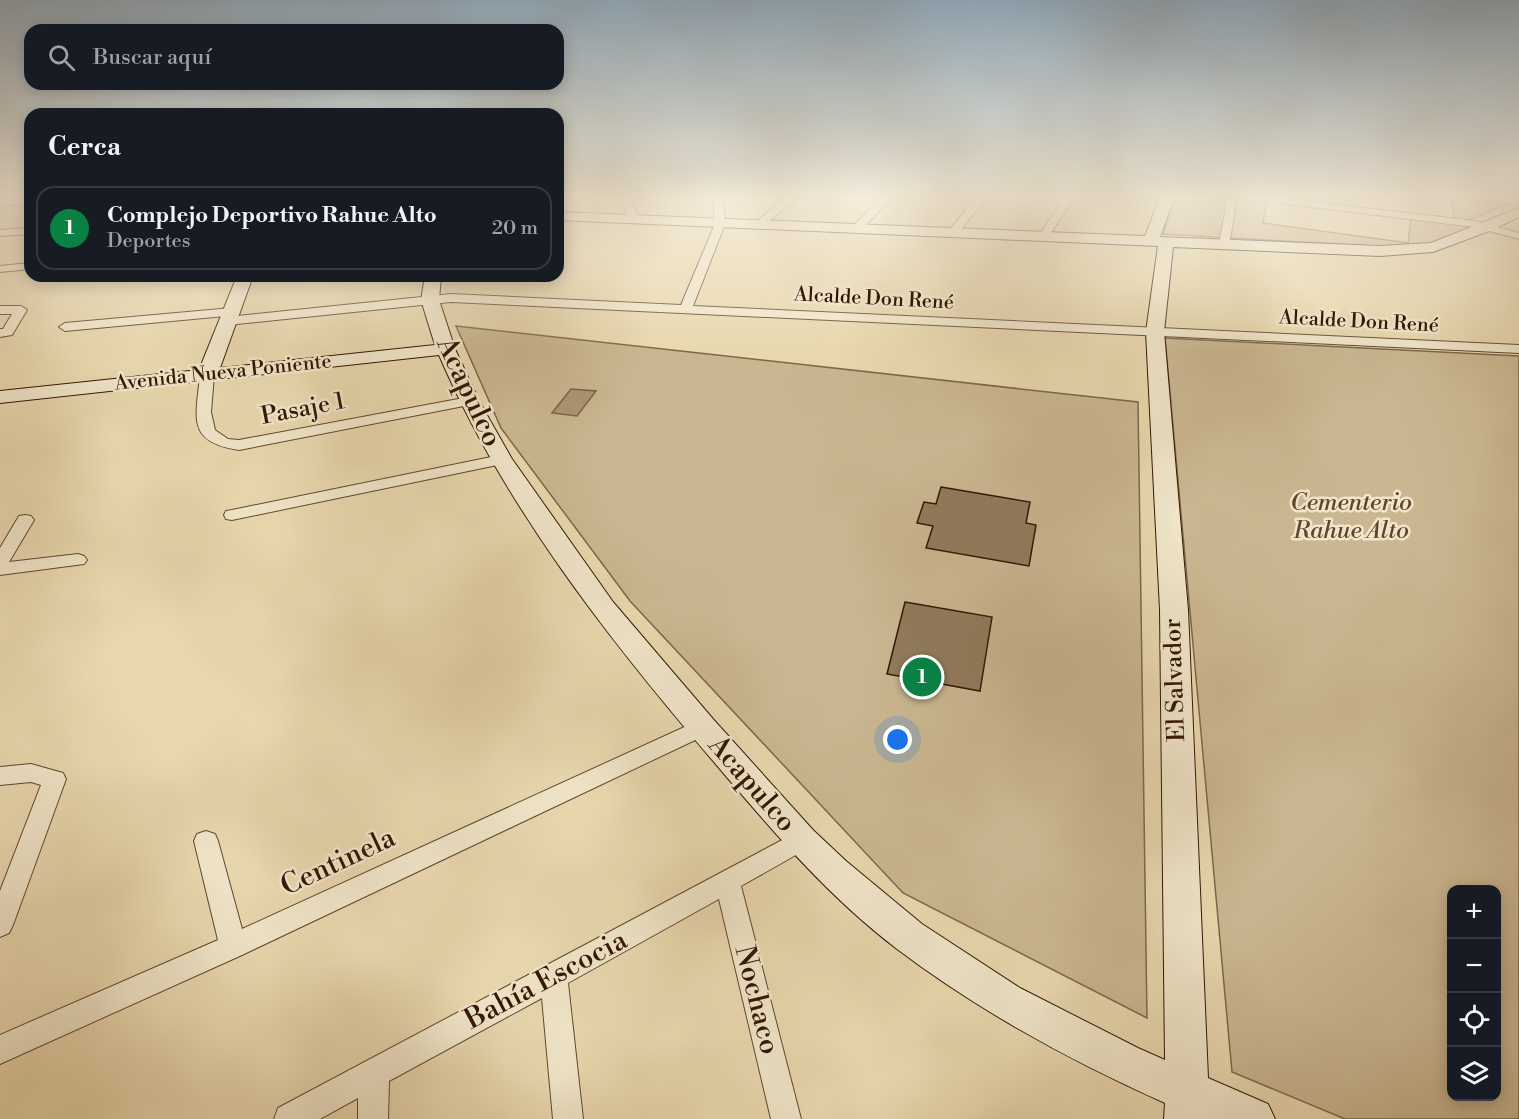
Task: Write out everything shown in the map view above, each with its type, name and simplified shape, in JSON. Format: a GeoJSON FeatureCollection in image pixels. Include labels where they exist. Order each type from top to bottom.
{"type":"FeatureCollection","features":[{"type":"Feature","properties":{"kind":"street"},"geometry":{"type":"LineString","coordinates":[[685,310],[711,247]]}},
{"type":"Feature","properties":{"kind":"street","name":"El Salvador"},"geometry":{"type":"LineString","coordinates":[[1158,247],[1155,332],[1174,609],[1187,1105]]}},
{"type":"Feature","properties":{"kind":"street"},"geometry":{"type":"LineString","coordinates":[[1296,247],[1380,251],[1430,247]]}},
{"type":"Feature","properties":{"kind":"street"},"geometry":{"type":"LineString","coordinates":[[0,269],[24,267]]}},
{"type":"Feature","properties":{"kind":"street"},"geometry":{"type":"LineString","coordinates":[[207,375],[243,282]]}},
{"type":"Feature","properties":{"kind":"street","name":"Alcalde Don René"},"geometry":{"type":"LineString","coordinates":[[65,327],[230,316],[432,288],[451,298],[1519,349]]}},
{"type":"Feature","properties":{"kind":"street","name":"Acapulco"},"geometry":{"type":"LineString","coordinates":[[432,288],[446,349],[469,401],[501,460],[603,608],[702,727],[801,840],[869,904],[954,968],[1006,1001],[1062,1033],[1123,1063],[1187,1105],[1253,1119]]}},
{"type":"Feature","properties":{"kind":"street"},"geometry":{"type":"LineString","coordinates":[[0,310],[21,310],[7,332],[0,333]]}},
{"type":"Feature","properties":{"kind":"street","name":"Avenida Nueva Poniente"},"geometry":{"type":"LineString","coordinates":[[0,397],[446,349]]}},
{"type":"Feature","properties":{"kind":"street","name":"Pasaje 1"},"geometry":{"type":"LineString","coordinates":[[207,375],[204,427],[212,439],[225,444],[239,445],[469,401]]}},
{"type":"Feature","properties":{"kind":"street"},"geometry":{"type":"LineString","coordinates":[[232,515],[501,460]]}},
{"type":"Feature","properties":{"kind":"street"},"geometry":{"type":"LineString","coordinates":[[0,563],[25,520]]}},
{"type":"Feature","properties":{"kind":"street"},"geometry":{"type":"LineString","coordinates":[[0,569],[78,560]]}},
{"type":"Feature","properties":{"kind":"street","name":"Centinela"},"geometry":{"type":"LineString","coordinates":[[0,1050],[233,946],[702,727]]}},
{"type":"Feature","properties":{"kind":"street"},"geometry":{"type":"LineString","coordinates":[[0,776],[31,774],[55,779],[0,925]]}},
{"type":"Feature","properties":{"kind":"street","name":"Bahía Escocia"},"geometry":{"type":"LineString","coordinates":[[289,1119],[801,840]]}},
{"type":"Feature","properties":{"kind":"street"},"geometry":{"type":"LineString","coordinates":[[206,841],[233,946]]}},
{"type":"Feature","properties":{"kind":"street","name":"Nochaco"},"geometry":{"type":"LineString","coordinates":[[727,881],[786,1119]]}},
{"type":"Feature","properties":{"kind":"street"},"geometry":{"type":"LineString","coordinates":[[554,976],[568,1119]]}},
{"type":"Feature","properties":{"kind":"street"},"geometry":{"type":"LineString","coordinates":[[373,1119],[375,1073]]}},
{"type":"Feature","properties":{"kind":"green space"},"geometry":{"type":"Polygon","coordinates":[[[456,326],[1138,402],[1147,1018],[903,893],[630,601],[501,428],[456,326]]]}},
{"type":"Feature","properties":{"kind":"green space","name":"Cementerio Rahue Alto"},"geometry":{"type":"Polygon","coordinates":[[[1165,338],[1519,356],[1519,1119],[1345,1119],[1232,1072],[1165,338]]]}},
{"type":"Feature","properties":{"kind":"shaded area"},"geometry":{"type":"Polygon","coordinates":[[[571,389],[596,391],[577,416],[552,413],[571,389]]]}},
{"type":"Feature","properties":{"kind":"building"},"geometry":{"type":"Polygon","coordinates":[[[941,487],[1030,502],[1026,523],[1036,525],[1029,566],[926,548],[933,526],[917,523],[924,502],[936,504],[941,487]]]}},
{"type":"Feature","properties":{"kind":"building"},"geometry":{"type":"Polygon","coordinates":[[[905,602],[992,617],[980,691],[887,674],[905,602]]]}},
{"type":"Feature","properties":{"kind":"place","name":"Complejo Deportivo Rahue Alto"},"geometry":{"type":"Point","coordinates":[922,677]}}]}
